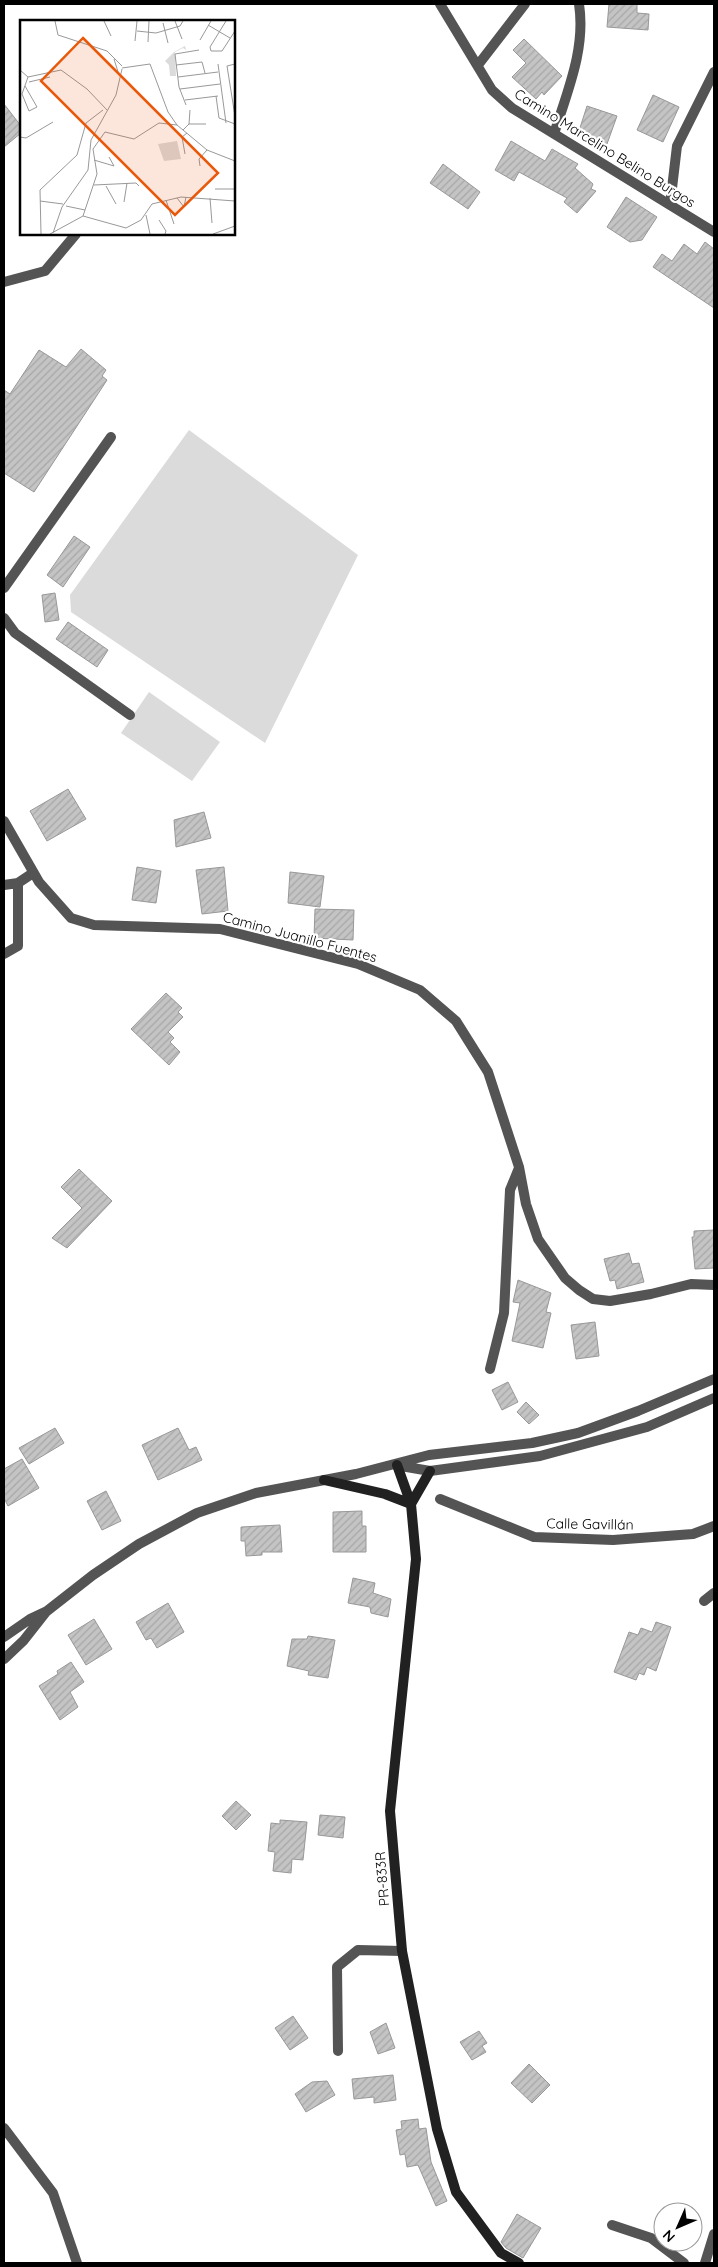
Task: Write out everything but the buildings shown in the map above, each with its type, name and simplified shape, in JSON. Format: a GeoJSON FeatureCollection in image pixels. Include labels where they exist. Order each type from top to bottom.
{"type":"FeatureCollection","features":[{"type":"Feature","properties":{"kind":"street","name":"Camino Marcelino Belino Burgos"},"geometry":{"type":"LineString","coordinates":[[440,4],[492,90],[512,108],[714,232]]}},
{"type":"Feature","properties":{"kind":"street"},"geometry":{"type":"LineString","coordinates":[[478,65],[525,4]]}},
{"type":"Feature","properties":{"kind":"street"},"geometry":{"type":"LineString","coordinates":[[554,134],[578,58],[581,32],[579,4]]}},
{"type":"Feature","properties":{"kind":"street"},"geometry":{"type":"LineString","coordinates":[[670,205],[677,146],[714,72]]}},
{"type":"Feature","properties":{"kind":"street"},"geometry":{"type":"LineString","coordinates":[[4,282],[44,271],[75,235]]}},
{"type":"Feature","properties":{"kind":"street"},"geometry":{"type":"LineString","coordinates":[[4,588],[111,437]]}},
{"type":"Feature","properties":{"kind":"street"},"geometry":{"type":"LineString","coordinates":[[4,618],[15,633],[130,715]]}},
{"type":"Feature","properties":{"kind":"street","name":"Camino Juanillo Fuentes"},"geometry":{"type":"LineString","coordinates":[[4,821],[33,873],[71,918],[94,925],[220,929],[358,964],[420,990],[456,1021],[488,1072],[519,1167],[526,1204],[538,1239],[565,1278],[593,1299],[610,1301],[651,1294],[691,1284],[714,1285]]}},
{"type":"Feature","properties":{"kind":"street"},"geometry":{"type":"LineString","coordinates":[[4,885],[18,883],[33,873]]}},
{"type":"Feature","properties":{"kind":"street"},"geometry":{"type":"LineString","coordinates":[[4,954],[18,946],[18,883]]}},
{"type":"Feature","properties":{"kind":"street"},"geometry":{"type":"LineString","coordinates":[[490,1370],[504,1313],[510,1190],[519,1167]]}},
{"type":"Feature","properties":{"kind":"street"},"geometry":{"type":"LineString","coordinates":[[4,1659],[30,1633],[47,1611],[93,1575],[140,1544],[197,1513],[256,1493],[397,1465],[429,1455],[532,1443],[578,1433],[638,1411],[714,1379]]}},
{"type":"Feature","properties":{"kind":"street"},"geometry":{"type":"LineString","coordinates":[[397,1465],[430,1471],[540,1456],[647,1427],[714,1398]]}},
{"type":"Feature","properties":{"kind":"street","name":"PR-833R"},"geometry":{"type":"LineString","coordinates":[[397,1465],[411,1504],[416,1559],[390,1811],[402,1951],[437,2129],[456,2192],[500,2253],[519,2263]]}},
{"type":"Feature","properties":{"kind":"street"},"geometry":{"type":"LineString","coordinates":[[324,1480],[385,1494],[411,1504],[430,1471]]}},
{"type":"Feature","properties":{"kind":"street","name":"Calle Gavillán"},"geometry":{"type":"LineString","coordinates":[[440,1499],[534,1537],[613,1540],[693,1534],[714,1526]]}},
{"type":"Feature","properties":{"kind":"street"},"geometry":{"type":"LineString","coordinates":[[704,1601],[714,1593]]}},
{"type":"Feature","properties":{"kind":"street"},"geometry":{"type":"LineString","coordinates":[[4,1637],[30,1618],[47,1611]]}},
{"type":"Feature","properties":{"kind":"street"},"geometry":{"type":"LineString","coordinates":[[338,2051],[337,1966],[358,1950],[402,1951]]}},
{"type":"Feature","properties":{"kind":"street"},"geometry":{"type":"LineString","coordinates":[[4,2128],[53,2193],[77,2263]]}},
{"type":"Feature","properties":{"kind":"street"},"geometry":{"type":"LineString","coordinates":[[612,2225],[651,2238],[684,2263]]}},
{"type":"Feature","properties":{"kind":"street"},"geometry":{"type":"LineString","coordinates":[[705,2263],[714,2234]]}},
{"type":"Feature","properties":{"kind":"shaded area"},"geometry":{"type":"Polygon","coordinates":[[[189,430],[358,555],[265,743],[71,612],[70,595],[189,430]]]}},
{"type":"Feature","properties":{"kind":"shaded area"},"geometry":{"type":"Polygon","coordinates":[[[149,692],[220,742],[192,781],[121,733],[149,692]]]}}]}
